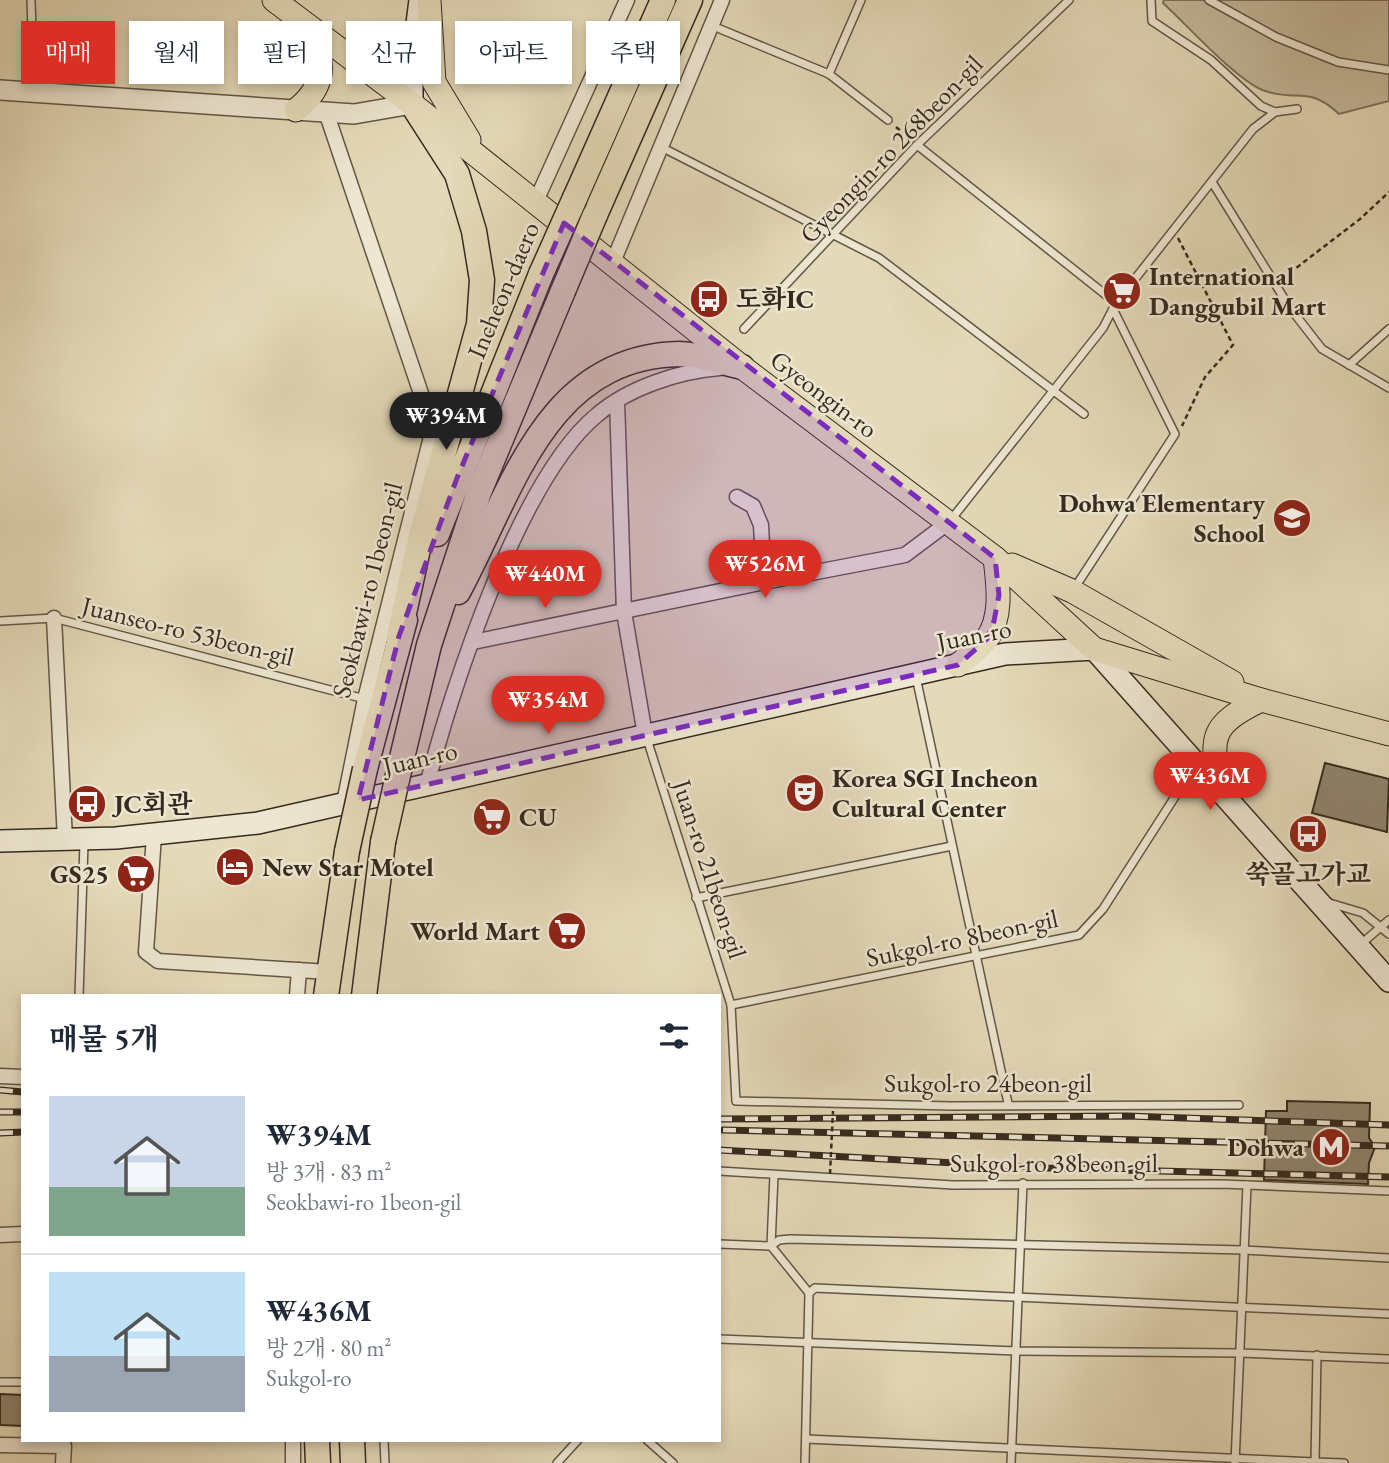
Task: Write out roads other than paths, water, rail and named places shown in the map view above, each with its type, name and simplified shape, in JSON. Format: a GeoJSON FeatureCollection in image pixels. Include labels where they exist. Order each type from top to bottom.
{"type":"FeatureCollection","features":[{"type":"Feature","properties":{"kind":"highway","name":"Incheon-daero"},"geometry":{"type":"LineString","coordinates":[[327,984],[347,851],[399,636],[457,478],[541,274],[663,0]]}},
{"type":"Feature","properties":{"kind":"highway"},"geometry":{"type":"LineString","coordinates":[[364,994],[383,842],[401,762],[429,645],[479,492],[595,215],[690,0]]}},
{"type":"Feature","properties":{"kind":"highway"},"geometry":{"type":"LineString","coordinates":[[399,636],[420,540],[479,324],[482,280],[474,231],[457,174],[411,104]]}},
{"type":"Feature","properties":{"kind":"highway"},"geometry":{"type":"LineString","coordinates":[[429,645],[531,450],[554,412],[590,379],[631,361],[681,354],[742,367]]}},
{"type":"Feature","properties":{"kind":"highway"},"geometry":{"type":"LineString","coordinates":[[317,1442],[318,1463]]}},
{"type":"Feature","properties":{"kind":"highway"},"geometry":{"type":"LineString","coordinates":[[352,1442],[353,1463]]}},
{"type":"Feature","properties":{"kind":"main road","name":"Gyeongin-ro"},"geometry":{"type":"LineString","coordinates":[[274,0],[302,21]]}},
{"type":"Feature","properties":{"kind":"main road"},"geometry":{"type":"LineString","coordinates":[[411,104],[412,63],[420,0]]}},
{"type":"Feature","properties":{"kind":"main road"},"geometry":{"type":"LineString","coordinates":[[429,0],[434,82],[480,158]]}},
{"type":"Feature","properties":{"kind":"main road","name":"Gyeongin-ro"},"geometry":{"type":"LineString","coordinates":[[332,44],[536,201],[742,367],[995,558],[1094,649],[1261,700],[1389,734]]}},
{"type":"Feature","properties":{"kind":"main road"},"geometry":{"type":"LineString","coordinates":[[296,110],[311,98],[317,84]]}},
{"type":"Feature","properties":{"kind":"main road"},"geometry":{"type":"LineString","coordinates":[[958,665],[987,639],[994,621],[999,595],[995,558],[1072,591],[1261,700]]}},
{"type":"Feature","properties":{"kind":"main road"},"geometry":{"type":"LineString","coordinates":[[1094,649],[1389,981]]}},
{"type":"Feature","properties":{"kind":"main road","name":"Juan-ro"},"geometry":{"type":"LineString","coordinates":[[0,841],[154,835],[258,822],[1005,654],[1094,649]]}},
{"type":"Feature","properties":{"kind":"main road"},"geometry":{"type":"LineString","coordinates":[[1220,791],[1213,748],[1219,730],[1235,713],[1261,700]]}},
{"type":"Feature","properties":{"kind":"street"},"geometry":{"type":"LineString","coordinates":[[536,201],[627,0]]}},
{"type":"Feature","properties":{"kind":"street"},"geometry":{"type":"LineString","coordinates":[[612,261],[722,0]]}},
{"type":"Feature","properties":{"kind":"street"},"geometry":{"type":"LineString","coordinates":[[0,90],[354,114],[411,104]]}},
{"type":"Feature","properties":{"kind":"street","name":"Seokbawi-ro 1beon-gil"},"geometry":{"type":"LineString","coordinates":[[327,112],[433,429],[365,699],[344,803]]}},
{"type":"Feature","properties":{"kind":"street"},"geometry":{"type":"LineString","coordinates":[[427,785],[444,717],[504,563],[551,470],[572,440],[597,414],[637,391],[700,369],[742,367]]}},
{"type":"Feature","properties":{"kind":"street"},"geometry":{"type":"LineString","coordinates":[[617,401],[624,612],[645,735]]}},
{"type":"Feature","properties":{"kind":"street"},"geometry":{"type":"LineString","coordinates":[[737,497],[753,506],[761,525],[764,582]]}},
{"type":"Feature","properties":{"kind":"street"},"geometry":{"type":"LineString","coordinates":[[473,642],[905,555],[949,522]]}},
{"type":"Feature","properties":{"kind":"street"},"geometry":{"type":"LineString","coordinates":[[54,618],[74,839]]}},
{"type":"Feature","properties":{"kind":"street"},"geometry":{"type":"LineString","coordinates":[[154,835],[146,952],[150,957],[158,961],[299,970],[327,984]]}},
{"type":"Feature","properties":{"kind":"street"},"geometry":{"type":"LineString","coordinates":[[297,994],[299,970]]}},
{"type":"Feature","properties":{"kind":"street"},"geometry":{"type":"LineString","coordinates":[[0,1076],[21,1077]]}},
{"type":"Feature","properties":{"kind":"street"},"geometry":{"type":"LineString","coordinates":[[0,1235],[21,1234]]}},
{"type":"Feature","properties":{"kind":"street"},"geometry":{"type":"LineString","coordinates":[[293,1442],[293,1463]]}},
{"type":"Feature","properties":{"kind":"street"},"geometry":{"type":"LineString","coordinates":[[0,1445],[64,1446],[63,1463]]}},
{"type":"Feature","properties":{"kind":"lane"},"geometry":{"type":"LineString","coordinates":[[32,0],[34,92]]}},
{"type":"Feature","properties":{"kind":"lane"},"geometry":{"type":"LineString","coordinates":[[829,74],[861,0]]}},
{"type":"Feature","properties":{"kind":"lane","name":"Gyeongin-ro 268beon-gil"},"geometry":{"type":"LineString","coordinates":[[744,329],[917,145],[1069,0]]}},
{"type":"Feature","properties":{"kind":"lane"},"geometry":{"type":"LineString","coordinates":[[1151,0],[1152,21],[1211,60],[1261,106],[1275,112],[1297,110]]}},
{"type":"Feature","properties":{"kind":"lane"},"geometry":{"type":"LineString","coordinates":[[1209,0],[1276,37],[1338,62],[1389,70]]}},
{"type":"Feature","properties":{"kind":"lane"},"geometry":{"type":"LineString","coordinates":[[720,29],[829,74],[888,120]]}},
{"type":"Feature","properties":{"kind":"lane"},"geometry":{"type":"LineString","coordinates":[[949,522],[1103,328],[1115,306],[1253,129],[1275,112]]}},
{"type":"Feature","properties":{"kind":"lane"},"geometry":{"type":"LineString","coordinates":[[917,145],[1115,306],[1175,434],[1072,591]]}},
{"type":"Feature","properties":{"kind":"lane"},"geometry":{"type":"LineString","coordinates":[[669,151],[879,258],[1084,414]]}},
{"type":"Feature","properties":{"kind":"lane"},"geometry":{"type":"LineString","coordinates":[[1212,182],[1276,283],[1322,349],[1389,388]]}},
{"type":"Feature","properties":{"kind":"lane"},"geometry":{"type":"LineString","coordinates":[[1349,365],[1389,329]]}},
{"type":"Feature","properties":{"kind":"lane","name":"Juanseo-ro 53beon-gil"},"geometry":{"type":"LineString","coordinates":[[0,621],[54,618],[365,699]]}},
{"type":"Feature","properties":{"kind":"lane"},"geometry":{"type":"LineString","coordinates":[[915,675],[1008,1104]]}},
{"type":"Feature","properties":{"kind":"lane","name":"Juan-ro 21beon-gil"},"geometry":{"type":"LineString","coordinates":[[645,735],[732,1005],[736,1101]]}},
{"type":"Feature","properties":{"kind":"lane","name":"Sukgol-ro 8beon-gil"},"geometry":{"type":"LineString","coordinates":[[732,1005],[1067,939],[1091,925],[1196,764]]}},
{"type":"Feature","properties":{"kind":"lane"},"geometry":{"type":"LineString","coordinates":[[74,839],[79,994]]}},
{"type":"Feature","properties":{"kind":"lane"},"geometry":{"type":"LineString","coordinates":[[696,898],[952,846]]}},
{"type":"Feature","properties":{"kind":"lane"},"geometry":{"type":"LineString","coordinates":[[1316,899],[1363,913],[1389,934]]}},
{"type":"Feature","properties":{"kind":"lane"},"geometry":{"type":"LineString","coordinates":[[1358,947],[1389,920]]}},
{"type":"Feature","properties":{"kind":"lane","name":"Sukgol-ro 24beon-gil"},"geometry":{"type":"LineString","coordinates":[[736,1101],[951,1106],[1239,1105]]}},
{"type":"Feature","properties":{"kind":"lane","name":"Sukgol-ro 38beon-gil"},"geometry":{"type":"LineString","coordinates":[[721,1171],[953,1185],[1247,1185],[1389,1191]]}},
{"type":"Feature","properties":{"kind":"lane"},"geometry":{"type":"LineString","coordinates":[[774,1175],[771,1246],[809,1293],[805,1463]]}},
{"type":"Feature","properties":{"kind":"lane"},"geometry":{"type":"LineString","coordinates":[[1011,1463],[1023,1183]]}},
{"type":"Feature","properties":{"kind":"lane"},"geometry":{"type":"LineString","coordinates":[[1235,1461],[1247,1185]]}},
{"type":"Feature","properties":{"kind":"lane"},"geometry":{"type":"LineString","coordinates":[[721,1244],[771,1246],[779,1240],[790,1239],[1021,1247],[1243,1250],[1389,1258]]}},
{"type":"Feature","properties":{"kind":"lane"},"geometry":{"type":"LineString","coordinates":[[809,1293],[815,1288],[1389,1314]]}},
{"type":"Feature","properties":{"kind":"lane"},"geometry":{"type":"LineString","coordinates":[[721,1339],[1016,1351],[1240,1353],[1389,1359]]}},
{"type":"Feature","properties":{"kind":"lane"},"geometry":{"type":"LineString","coordinates":[[1315,1462],[1317,1355]]}},
{"type":"Feature","properties":{"kind":"lane"},"geometry":{"type":"LineString","coordinates":[[0,1382],[21,1382]]}},
{"type":"Feature","properties":{"kind":"lane"},"geometry":{"type":"LineString","coordinates":[[806,1439],[1235,1461],[1344,1463]]}},
{"type":"Feature","properties":{"kind":"lane"},"geometry":{"type":"LineString","coordinates":[[384,1442],[385,1463]]}},
{"type":"Feature","properties":{"kind":"lane"},"geometry":{"type":"LineString","coordinates":[[557,1463],[576,1442]]}},
{"type":"Feature","properties":{"kind":"lane"},"geometry":{"type":"LineString","coordinates":[[649,1442],[673,1463]]}},
{"type":"Feature","properties":{"kind":"railway"},"geometry":{"type":"LineString","coordinates":[[0,1090],[21,1092]]}},
{"type":"Feature","properties":{"kind":"railway"},"geometry":{"type":"LineString","coordinates":[[0,1112],[21,1112]]}},
{"type":"Feature","properties":{"kind":"railway"},"geometry":{"type":"LineString","coordinates":[[721,1119],[1127,1116],[1389,1125]]}},
{"type":"Feature","properties":{"kind":"railway"},"geometry":{"type":"LineString","coordinates":[[723,1130],[1389,1146]]}},
{"type":"Feature","properties":{"kind":"railway"},"geometry":{"type":"LineString","coordinates":[[0,1133],[21,1132]]}},
{"type":"Feature","properties":{"kind":"railway"},"geometry":{"type":"LineString","coordinates":[[721,1150],[1047,1168],[1389,1177]]}},
{"type":"Feature","properties":{"kind":"place","name":"International Danggubil Mart"},"geometry":{"type":"Point","coordinates":[1122,291]}},
{"type":"Feature","properties":{"kind":"place","name":"도화IC"},"geometry":{"type":"Point","coordinates":[709,299]}},
{"type":"Feature","properties":{"kind":"place","name":"Dohwa Elementary School"},"geometry":{"type":"Point","coordinates":[1292,518]}},
{"type":"Feature","properties":{"kind":"place","name":"Korea SGI Incheon Cultural Center"},"geometry":{"type":"Point","coordinates":[805,793]}},
{"type":"Feature","properties":{"kind":"place","name":"JC회관"},"geometry":{"type":"Point","coordinates":[87,804]}},
{"type":"Feature","properties":{"kind":"place","name":"CU"},"geometry":{"type":"Point","coordinates":[492,817]}},
{"type":"Feature","properties":{"kind":"place","name":"쑥골고가교"},"geometry":{"type":"Point","coordinates":[1308,834]}},
{"type":"Feature","properties":{"kind":"place","name":"New Star Motel"},"geometry":{"type":"Point","coordinates":[235,867]}},
{"type":"Feature","properties":{"kind":"place","name":"GS25"},"geometry":{"type":"Point","coordinates":[136,874]}},
{"type":"Feature","properties":{"kind":"place","name":"World Mart"},"geometry":{"type":"Point","coordinates":[567,931]}},
{"type":"Feature","properties":{"kind":"place","name":"Dohwa"},"geometry":{"type":"Point","coordinates":[1331,1147]}}]}
